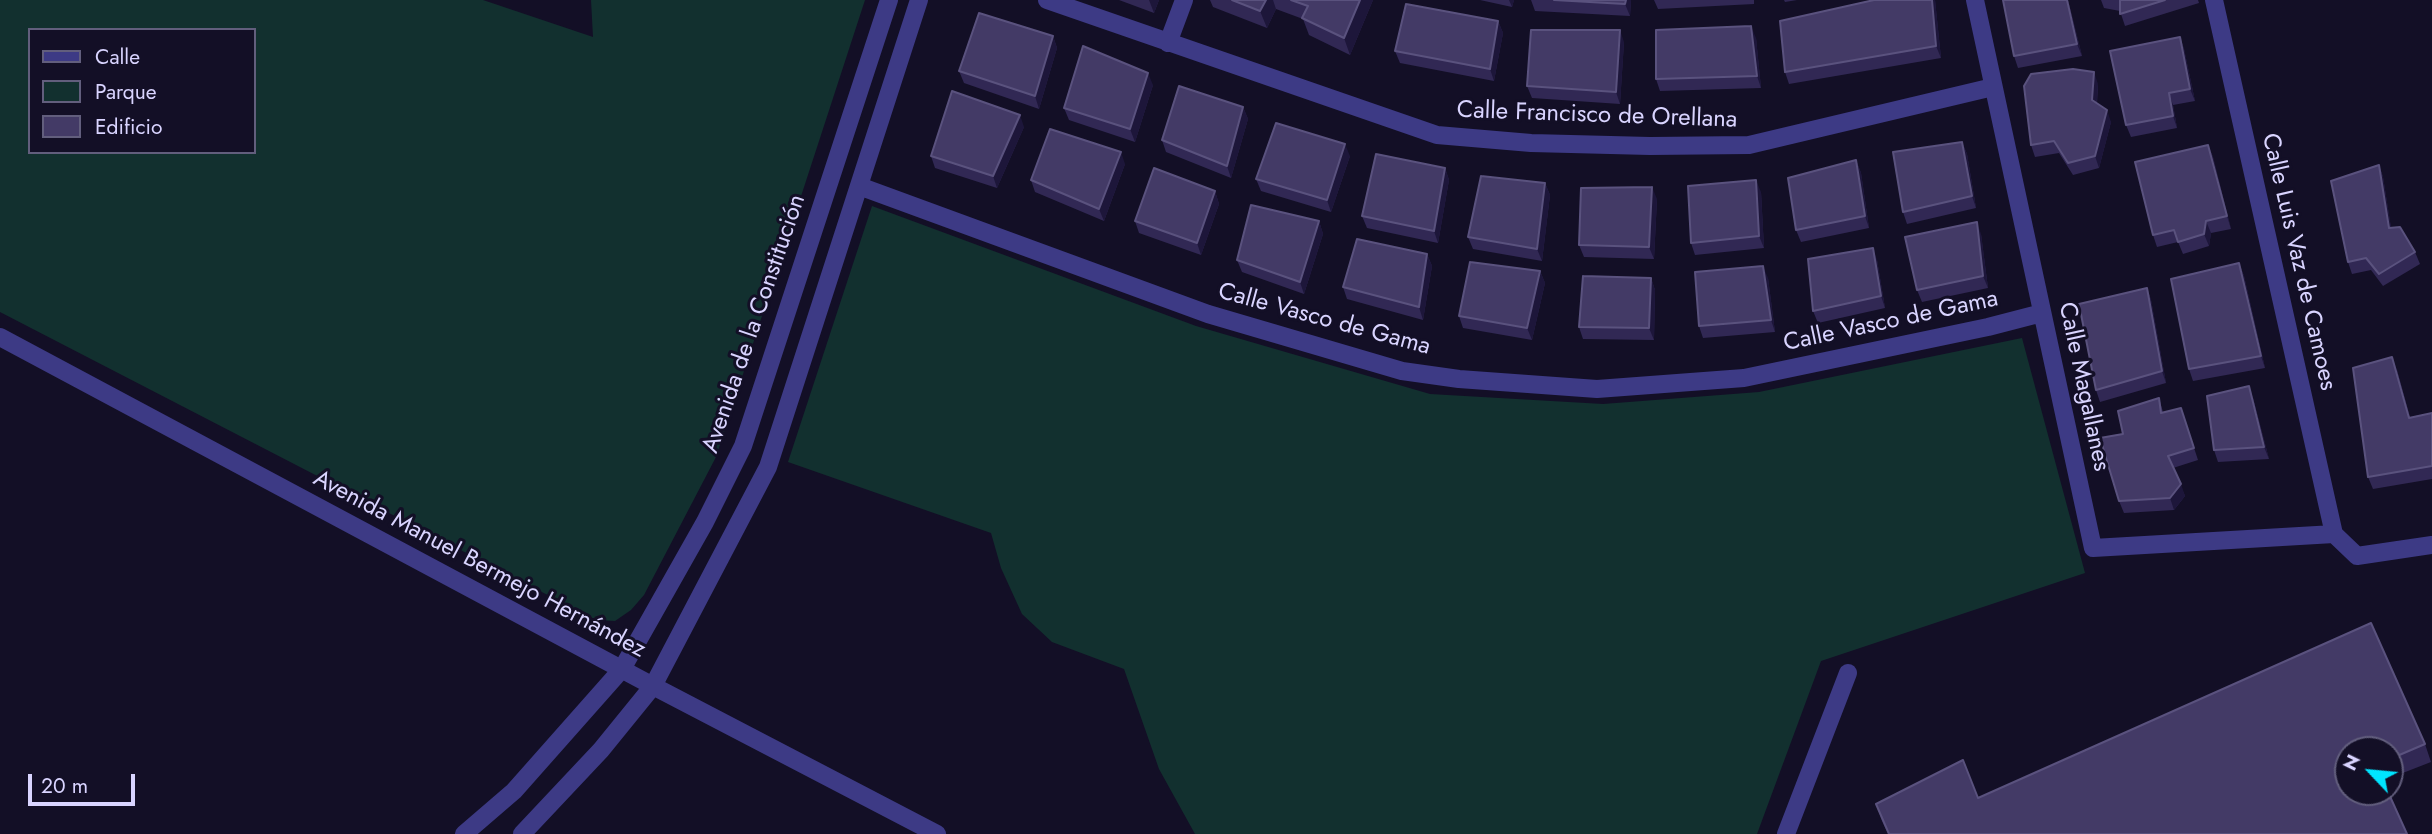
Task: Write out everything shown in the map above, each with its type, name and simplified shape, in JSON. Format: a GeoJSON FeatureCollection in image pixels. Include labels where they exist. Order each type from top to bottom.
{"type":"FeatureCollection","features":[{"type":"Feature","properties":{"kind":"street","name":"Avenida de la Constitución"},"geometry":{"type":"LineString","coordinates":[[464,834],[514,791],[622,669],[699,533],[743,446],[889,0]]}},
{"type":"Feature","properties":{"kind":"street"},"geometry":{"type":"LineString","coordinates":[[522,834],[601,750],[653,686],[768,467],[919,0]]}},
{"type":"Feature","properties":{"kind":"street","name":"Calle Francisco de Orellana"},"geometry":{"type":"LineString","coordinates":[[1047,0],[1437,135],[1531,143],[1749,145],[1993,87]]}},
{"type":"Feature","properties":{"kind":"street"},"geometry":{"type":"LineString","coordinates":[[1168,43],[1184,0]]}},
{"type":"Feature","properties":{"kind":"street","name":"Calle Magallanes"},"geometry":{"type":"LineString","coordinates":[[1975,0],[2093,548],[2334,534]]}},
{"type":"Feature","properties":{"kind":"street","name":"Calle Luis Vaz de Camoes"},"geometry":{"type":"LineString","coordinates":[[2214,0],[2334,534]]}},
{"type":"Feature","properties":{"kind":"street","name":"Calle Vasco de Gama"},"geometry":{"type":"LineString","coordinates":[[859,186],[1208,314],[1402,371],[1459,379],[1597,388],[1744,378],[1974,330],[2042,313]]}},
{"type":"Feature","properties":{"kind":"street","name":"Avenida Manuel Bermejo Hernández"},"geometry":{"type":"LineString","coordinates":[[0,337],[653,686],[937,834]]}},
{"type":"Feature","properties":{"kind":"street"},"geometry":{"type":"LineString","coordinates":[[2334,534],[2357,556],[2432,545]]}},
{"type":"Feature","properties":{"kind":"street"},"geometry":{"type":"LineString","coordinates":[[1786,834],[1848,673]]}},
{"type":"Feature","properties":{"kind":"green space"},"geometry":{"type":"Polygon","coordinates":[[[0,0],[483,0],[593,37],[591,0],[865,0],[716,457],[644,595],[631,610],[615,621],[596,620],[0,312],[0,0]]]}},
{"type":"Feature","properties":{"kind":"green space"},"geometry":{"type":"Polygon","coordinates":[[[872,206],[1196,326],[1430,394],[1603,404],[1759,392],[2022,338],[2085,573],[1821,661],[1757,834],[1195,834],[1159,769],[1124,669],[1052,642],[1022,614],[1001,568],[991,533],[788,462],[872,206]]]}},
{"type":"Feature","properties":{"kind":"building"},"geometry":{"type":"Polygon","coordinates":[[[1232,0],[1266,0],[1260,11],[1232,0]]]}},
{"type":"Feature","properties":{"kind":"building"},"geometry":{"type":"Polygon","coordinates":[[[1291,0],[1360,0],[1344,38],[1302,18],[1308,6],[1291,0]]]}},
{"type":"Feature","properties":{"kind":"building"},"geometry":{"type":"Polygon","coordinates":[[[1554,0],[1626,0],[1625,4],[1554,0]]]}},
{"type":"Feature","properties":{"kind":"building"},"geometry":{"type":"Polygon","coordinates":[[[1874,0],[1932,0],[1936,46],[1785,72],[1780,21],[1874,0]]]}},
{"type":"Feature","properties":{"kind":"building"},"geometry":{"type":"Polygon","coordinates":[[[2003,0],[2067,0],[2077,44],[2014,56],[2003,0]]]}},
{"type":"Feature","properties":{"kind":"building"},"geometry":{"type":"Polygon","coordinates":[[[2120,0],[2165,0],[2120,14],[2120,0]]]}},
{"type":"Feature","properties":{"kind":"building"},"geometry":{"type":"Polygon","coordinates":[[[1406,4],[1498,21],[1490,69],[1395,51],[1406,4]]]}},
{"type":"Feature","properties":{"kind":"building"},"geometry":{"type":"Polygon","coordinates":[[[979,13],[1053,36],[1035,96],[959,71],[979,13]]]}},
{"type":"Feature","properties":{"kind":"building"},"geometry":{"type":"Polygon","coordinates":[[[1751,26],[1757,76],[1656,79],[1656,30],[1751,26]]]}},
{"type":"Feature","properties":{"kind":"building"},"geometry":{"type":"Polygon","coordinates":[[[1531,30],[1620,30],[1616,92],[1527,86],[1531,30]]]}},
{"type":"Feature","properties":{"kind":"building"},"geometry":{"type":"Polygon","coordinates":[[[2180,37],[2190,89],[2169,93],[2173,116],[2126,125],[2110,51],[2180,37]]]}},
{"type":"Feature","properties":{"kind":"building"},"geometry":{"type":"Polygon","coordinates":[[[1083,46],[1148,73],[1130,129],[1064,108],[1083,46]]]}},
{"type":"Feature","properties":{"kind":"building"},"geometry":{"type":"Polygon","coordinates":[[[2073,69],[2094,72],[2092,100],[2107,110],[2095,156],[2068,163],[2054,141],[2031,145],[2024,86],[2031,74],[2073,69]]]}},
{"type":"Feature","properties":{"kind":"building"},"geometry":{"type":"Polygon","coordinates":[[[1179,86],[1243,107],[1227,166],[1162,140],[1179,86]]]}},
{"type":"Feature","properties":{"kind":"building"},"geometry":{"type":"Polygon","coordinates":[[[952,91],[1020,115],[993,176],[931,156],[952,91]]]}},
{"type":"Feature","properties":{"kind":"building"},"geometry":{"type":"Polygon","coordinates":[[[1276,123],[1345,144],[1327,200],[1256,179],[1276,123]]]}},
{"type":"Feature","properties":{"kind":"building"},"geometry":{"type":"Polygon","coordinates":[[[1050,129],[1121,152],[1099,209],[1031,180],[1050,129]]]}},
{"type":"Feature","properties":{"kind":"building"},"geometry":{"type":"Polygon","coordinates":[[[1962,142],[1972,196],[1903,212],[1893,152],[1962,142]]]}},
{"type":"Feature","properties":{"kind":"building"},"geometry":{"type":"Polygon","coordinates":[[[2208,145],[2227,216],[2206,221],[2204,234],[2178,242],[2174,230],[2153,235],[2135,162],[2208,145]]]}},
{"type":"Feature","properties":{"kind":"building"},"geometry":{"type":"Polygon","coordinates":[[[1376,154],[1445,168],[1434,231],[1362,216],[1376,154]]]}},
{"type":"Feature","properties":{"kind":"building"},"geometry":{"type":"Polygon","coordinates":[[[1856,160],[1865,216],[1796,230],[1788,178],[1856,160]]]}},
{"type":"Feature","properties":{"kind":"building"},"geometry":{"type":"Polygon","coordinates":[[[2379,165],[2389,228],[2400,227],[2415,252],[2379,274],[2366,258],[2348,262],[2331,181],[2379,165]]]}},
{"type":"Feature","properties":{"kind":"building"},"geometry":{"type":"Polygon","coordinates":[[[1154,168],[1215,191],[1197,243],[1135,221],[1154,168]]]}},
{"type":"Feature","properties":{"kind":"building"},"geometry":{"type":"Polygon","coordinates":[[[1481,176],[1545,183],[1537,249],[1468,237],[1481,176]]]}},
{"type":"Feature","properties":{"kind":"building"},"geometry":{"type":"Polygon","coordinates":[[[1756,180],[1759,236],[1691,243],[1688,186],[1756,180]]]}},
{"type":"Feature","properties":{"kind":"building"},"geometry":{"type":"Polygon","coordinates":[[[1652,187],[1649,247],[1579,245],[1581,188],[1652,187]]]}},
{"type":"Feature","properties":{"kind":"building"},"geometry":{"type":"Polygon","coordinates":[[[1251,205],[1319,221],[1300,282],[1237,260],[1251,205]]]}},
{"type":"Feature","properties":{"kind":"building"},"geometry":{"type":"Polygon","coordinates":[[[1977,222],[1983,276],[1917,290],[1905,237],[1977,222]]]}},
{"type":"Feature","properties":{"kind":"building"},"geometry":{"type":"Polygon","coordinates":[[[1357,239],[1427,254],[1419,307],[1343,287],[1357,239]]]}},
{"type":"Feature","properties":{"kind":"building"},"geometry":{"type":"Polygon","coordinates":[[[1873,248],[1881,296],[1813,311],[1808,259],[1873,248]]]}},
{"type":"Feature","properties":{"kind":"building"},"geometry":{"type":"Polygon","coordinates":[[[1470,262],[1540,271],[1527,328],[1459,316],[1470,262]]]}},
{"type":"Feature","properties":{"kind":"building"},"geometry":{"type":"Polygon","coordinates":[[[2239,263],[2261,356],[2189,369],[2171,279],[2239,263]]]}},
{"type":"Feature","properties":{"kind":"building"},"geometry":{"type":"Polygon","coordinates":[[[1763,266],[1771,320],[1699,326],[1695,272],[1763,266]]]}},
{"type":"Feature","properties":{"kind":"building"},"geometry":{"type":"Polygon","coordinates":[[[1583,276],[1651,278],[1649,328],[1579,327],[1583,276]]]}},
{"type":"Feature","properties":{"kind":"building"},"geometry":{"type":"Polygon","coordinates":[[[2147,288],[2162,371],[2096,390],[2079,304],[2147,288]]]}},
{"type":"Feature","properties":{"kind":"building"},"geometry":{"type":"Polygon","coordinates":[[[2392,357],[2409,418],[2432,413],[2432,466],[2368,477],[2353,368],[2392,357]]]}},
{"type":"Feature","properties":{"kind":"building"},"geometry":{"type":"Polygon","coordinates":[[[2249,386],[2264,447],[2214,450],[2207,396],[2249,386]]]}},
{"type":"Feature","properties":{"kind":"building"},"geometry":{"type":"Polygon","coordinates":[[[2159,398],[2161,413],[2181,408],[2194,448],[2168,456],[2181,484],[2170,498],[2119,501],[2100,438],[2123,434],[2118,411],[2159,398]]]}},
{"type":"Feature","properties":{"kind":"building"},"geometry":{"type":"Polygon","coordinates":[[[2371,623],[2425,744],[2404,753],[2404,736],[2334,736],[2334,806],[2394,806],[2407,834],[1889,834],[1876,804],[1963,760],[1978,798],[2371,623]]]}}]}
